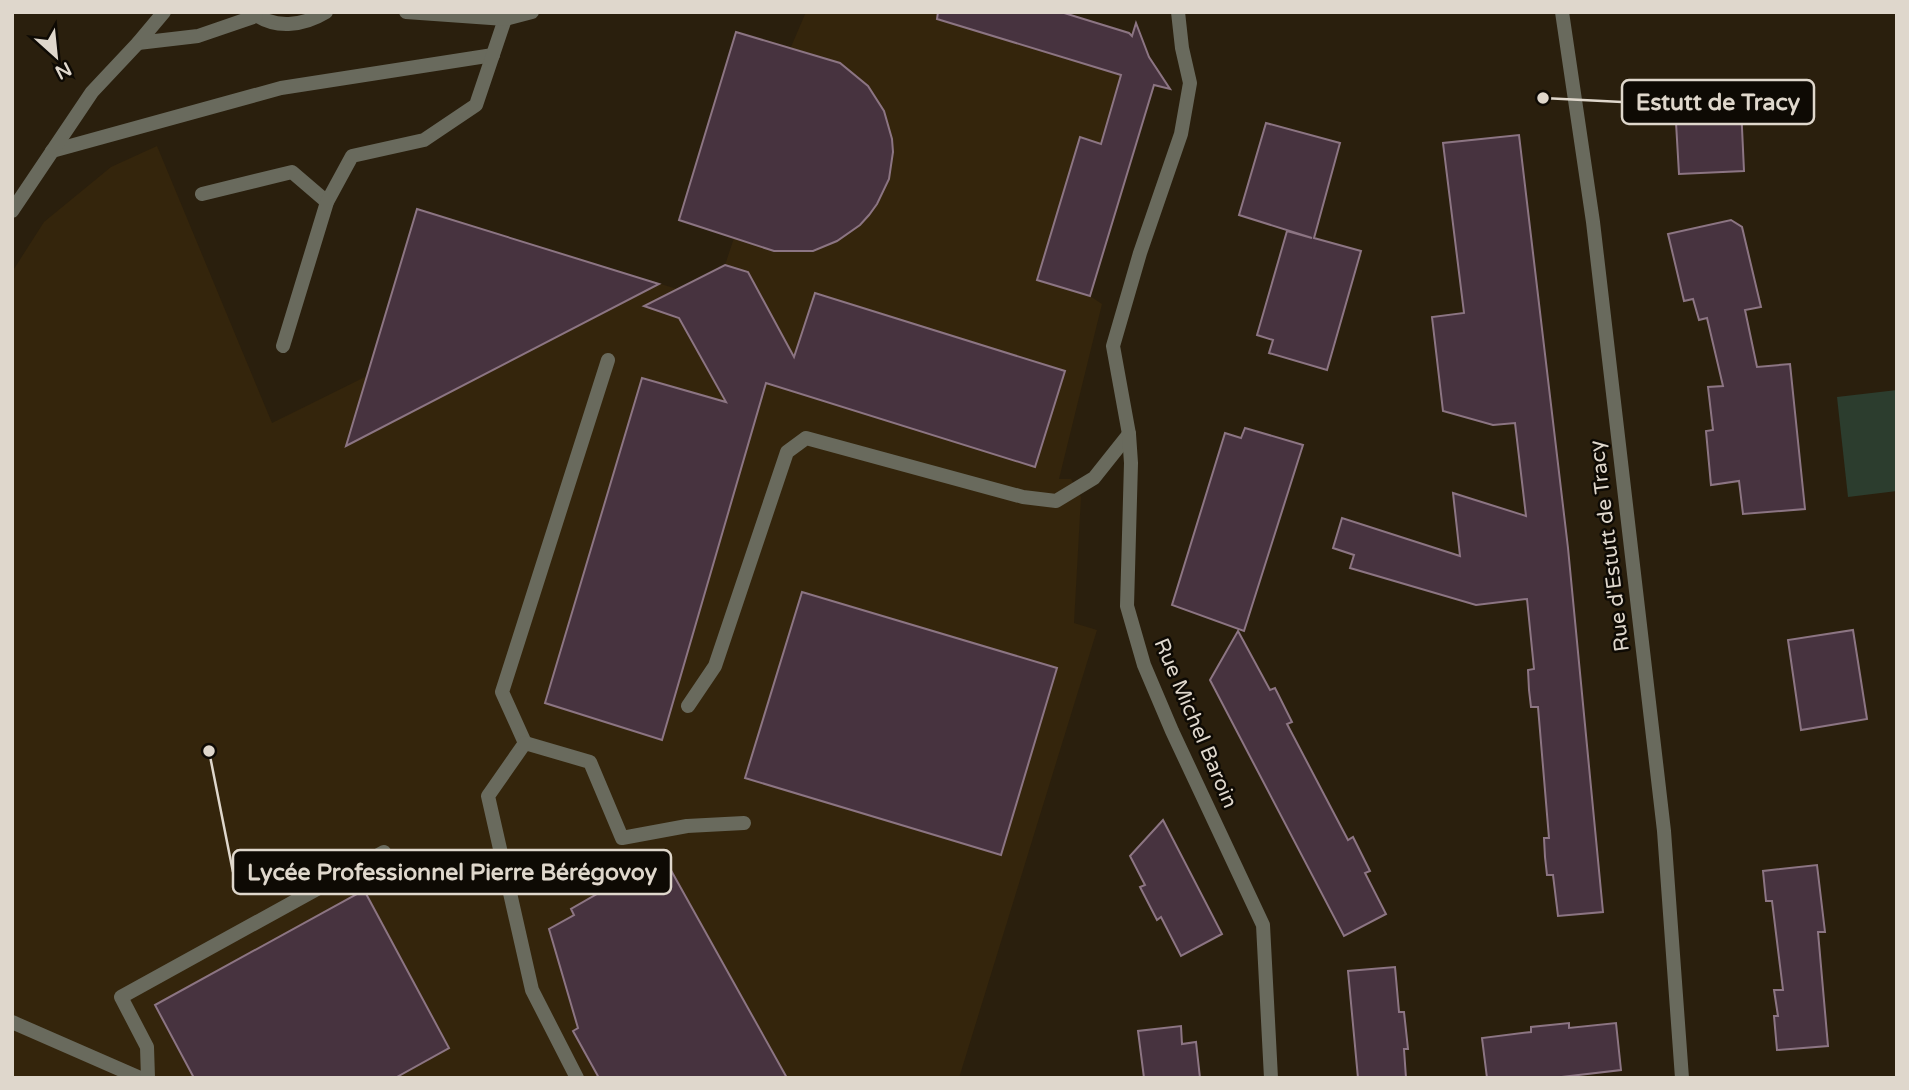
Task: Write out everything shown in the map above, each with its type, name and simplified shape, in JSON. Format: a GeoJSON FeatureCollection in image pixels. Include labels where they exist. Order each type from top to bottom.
{"type":"FeatureCollection","features":[{"type":"Feature","properties":{"kind":"street"},"geometry":{"type":"LineString","coordinates":[[12,211],[92,92],[164,12]]}},
{"type":"Feature","properties":{"kind":"street"},"geometry":{"type":"LineString","coordinates":[[138,43],[198,36],[254,14],[274,23],[293,25],[313,20],[326,12]]}},
{"type":"Feature","properties":{"kind":"street"},"geometry":{"type":"LineString","coordinates":[[406,12],[505,19],[532,12]]}},
{"type":"Feature","properties":{"kind":"street","name":"Rue Michel Baroin"},"geometry":{"type":"LineString","coordinates":[[1178,12],[1190,83],[1181,134],[1140,253],[1113,346],[1129,433],[1131,463],[1127,606],[1144,665],[1172,731],[1263,925],[1270,1078]]}},
{"type":"Feature","properties":{"kind":"street","name":"Rue d'Estutt de Tracy"},"geometry":{"type":"LineString","coordinates":[[1562,12],[1595,236],[1664,831],[1682,1078]]}},
{"type":"Feature","properties":{"kind":"street"},"geometry":{"type":"LineString","coordinates":[[283,346],[327,202],[352,156],[424,140],[476,105],[505,19]]}},
{"type":"Feature","properties":{"kind":"street"},"geometry":{"type":"LineString","coordinates":[[52,151],[282,88],[493,55]]}},
{"type":"Feature","properties":{"kind":"street"},"geometry":{"type":"LineString","coordinates":[[202,194],[292,172],[327,202]]}},
{"type":"Feature","properties":{"kind":"street"},"geometry":{"type":"LineString","coordinates":[[608,360],[502,692],[525,743],[590,762],[622,838],[687,826],[744,823]]}},
{"type":"Feature","properties":{"kind":"street"},"geometry":{"type":"LineString","coordinates":[[688,706],[715,666],[787,452],[806,438],[1023,497],[1056,501],[1094,478],[1129,433]]}},
{"type":"Feature","properties":{"kind":"street"},"geometry":{"type":"LineString","coordinates":[[525,743],[488,796],[532,990],[577,1078]]}},
{"type":"Feature","properties":{"kind":"street"},"geometry":{"type":"LineString","coordinates":[[148,1078],[147,1047],[121,997],[384,852]]}},
{"type":"Feature","properties":{"kind":"street"},"geometry":{"type":"LineString","coordinates":[[12,1022],[140,1078]]}},
{"type":"Feature","properties":{"kind":"shaded area"},"geometry":{"type":"Polygon","coordinates":[[[806,12],[1061,12],[1129,33],[1140,44],[1156,75],[1090,296],[1102,304],[1059,479],[1071,479],[1081,497],[1074,623],[1097,630],[959,1078],[12,1078],[12,272],[44,222],[111,167],[157,146],[272,423],[367,376],[417,209],[677,289],[725,265],[734,238],[679,220],[736,32],[791,47],[806,12]]]}},
{"type":"Feature","properties":{"kind":"green space"},"geometry":{"type":"Polygon","coordinates":[[[1897,390],[1897,491],[1848,497],[1837,397],[1897,390]]]}},
{"type":"Feature","properties":{"kind":"building"},"geometry":{"type":"Polygon","coordinates":[[[938,12],[1061,12],[1132,36],[1136,23],[1149,57],[1170,89],[1154,85],[1090,296],[1037,280],[1080,137],[1101,144],[1121,75],[937,19],[938,12]]]}},
{"type":"Feature","properties":{"kind":"building"},"geometry":{"type":"Polygon","coordinates":[[[736,32],[840,63],[868,86],[884,111],[893,152],[889,179],[877,204],[860,225],[837,241],[813,251],[774,251],[679,220],[736,32]]]}},
{"type":"Feature","properties":{"kind":"building"},"geometry":{"type":"Polygon","coordinates":[[[1740,85],[1744,171],[1679,174],[1674,88],[1740,85]]]}},
{"type":"Feature","properties":{"kind":"building"},"geometry":{"type":"Polygon","coordinates":[[[1266,123],[1340,143],[1314,238],[1361,251],[1327,370],[1269,353],[1273,340],[1257,335],[1287,231],[1312,238],[1239,215],[1266,123]]]}},
{"type":"Feature","properties":{"kind":"building"},"geometry":{"type":"Polygon","coordinates":[[[1519,135],[1568,548],[1603,912],[1558,916],[1553,875],[1547,875],[1545,857],[1544,838],[1549,838],[1538,707],[1531,707],[1529,690],[1528,670],[1534,669],[1527,599],[1476,605],[1350,568],[1354,555],[1333,548],[1342,518],[1460,556],[1453,493],[1526,516],[1515,423],[1493,425],[1443,411],[1432,317],[1464,313],[1443,143],[1519,135]]]}},
{"type":"Feature","properties":{"kind":"building"},"geometry":{"type":"Polygon","coordinates":[[[417,209],[659,284],[346,446],[417,209]]]}},
{"type":"Feature","properties":{"kind":"building"},"geometry":{"type":"Polygon","coordinates":[[[1731,220],[1742,227],[1761,307],[1745,310],[1757,367],[1790,364],[1805,509],[1743,514],[1739,481],[1711,485],[1706,431],[1713,430],[1708,387],[1723,386],[1707,318],[1699,320],[1693,299],[1684,301],[1668,234],[1731,220]]]}},
{"type":"Feature","properties":{"kind":"building"},"geometry":{"type":"Polygon","coordinates":[[[725,265],[748,272],[794,357],[815,293],[1065,371],[1035,467],[766,383],[662,740],[545,703],[642,378],[726,402],[679,318],[644,306],[725,265]]]}},
{"type":"Feature","properties":{"kind":"building"},"geometry":{"type":"Polygon","coordinates":[[[1245,428],[1303,445],[1244,631],[1172,605],[1225,433],[1241,438],[1245,428]]]}},
{"type":"Feature","properties":{"kind":"building"},"geometry":{"type":"Polygon","coordinates":[[[802,592],[1057,668],[1001,855],[745,778],[802,592]]]}},
{"type":"Feature","properties":{"kind":"building"},"geometry":{"type":"Polygon","coordinates":[[[1853,630],[1867,719],[1801,730],[1788,640],[1853,630]]]}},
{"type":"Feature","properties":{"kind":"building"},"geometry":{"type":"Polygon","coordinates":[[[1238,631],[1270,690],[1275,688],[1292,722],[1287,724],[1348,840],[1353,837],[1370,871],[1365,873],[1386,914],[1344,936],[1210,680],[1238,631]]]}},
{"type":"Feature","properties":{"kind":"building"},"geometry":{"type":"Polygon","coordinates":[[[1163,820],[1222,934],[1181,956],[1161,917],[1157,920],[1140,887],[1145,885],[1130,856],[1163,820]]]}},
{"type":"Feature","properties":{"kind":"building"},"geometry":{"type":"Polygon","coordinates":[[[663,856],[787,1078],[599,1078],[573,1031],[578,1028],[549,929],[574,915],[571,909],[663,856]]]}},
{"type":"Feature","properties":{"kind":"building"},"geometry":{"type":"Polygon","coordinates":[[[1817,865],[1825,932],[1818,932],[1828,1046],[1777,1050],[1774,1016],[1778,1016],[1774,990],[1783,990],[1772,901],[1766,901],[1763,871],[1817,865]]]}},
{"type":"Feature","properties":{"kind":"building"},"geometry":{"type":"Polygon","coordinates":[[[364,890],[449,1048],[395,1078],[194,1078],[155,1005],[364,890]]]}},
{"type":"Feature","properties":{"kind":"building"},"geometry":{"type":"Polygon","coordinates":[[[1395,967],[1399,1012],[1404,1012],[1408,1049],[1404,1049],[1406,1078],[1358,1078],[1348,971],[1395,967]]]}},
{"type":"Feature","properties":{"kind":"building"},"geometry":{"type":"Polygon","coordinates":[[[1569,1023],[1569,1028],[1616,1023],[1621,1070],[1553,1078],[1487,1078],[1482,1038],[1531,1032],[1531,1027],[1569,1023]]]}},
{"type":"Feature","properties":{"kind":"building"},"geometry":{"type":"Polygon","coordinates":[[[1181,1026],[1182,1044],[1196,1042],[1200,1078],[1144,1078],[1138,1031],[1181,1026]]]}},
{"type":"Feature","properties":{"kind":"place","name":"Estutt de Tracy"},"geometry":{"type":"Point","coordinates":[1543,98]}},
{"type":"Feature","properties":{"kind":"place","name":"Lycée Professionnel Pierre Bérégovoy"},"geometry":{"type":"Point","coordinates":[209,751]}}]}
